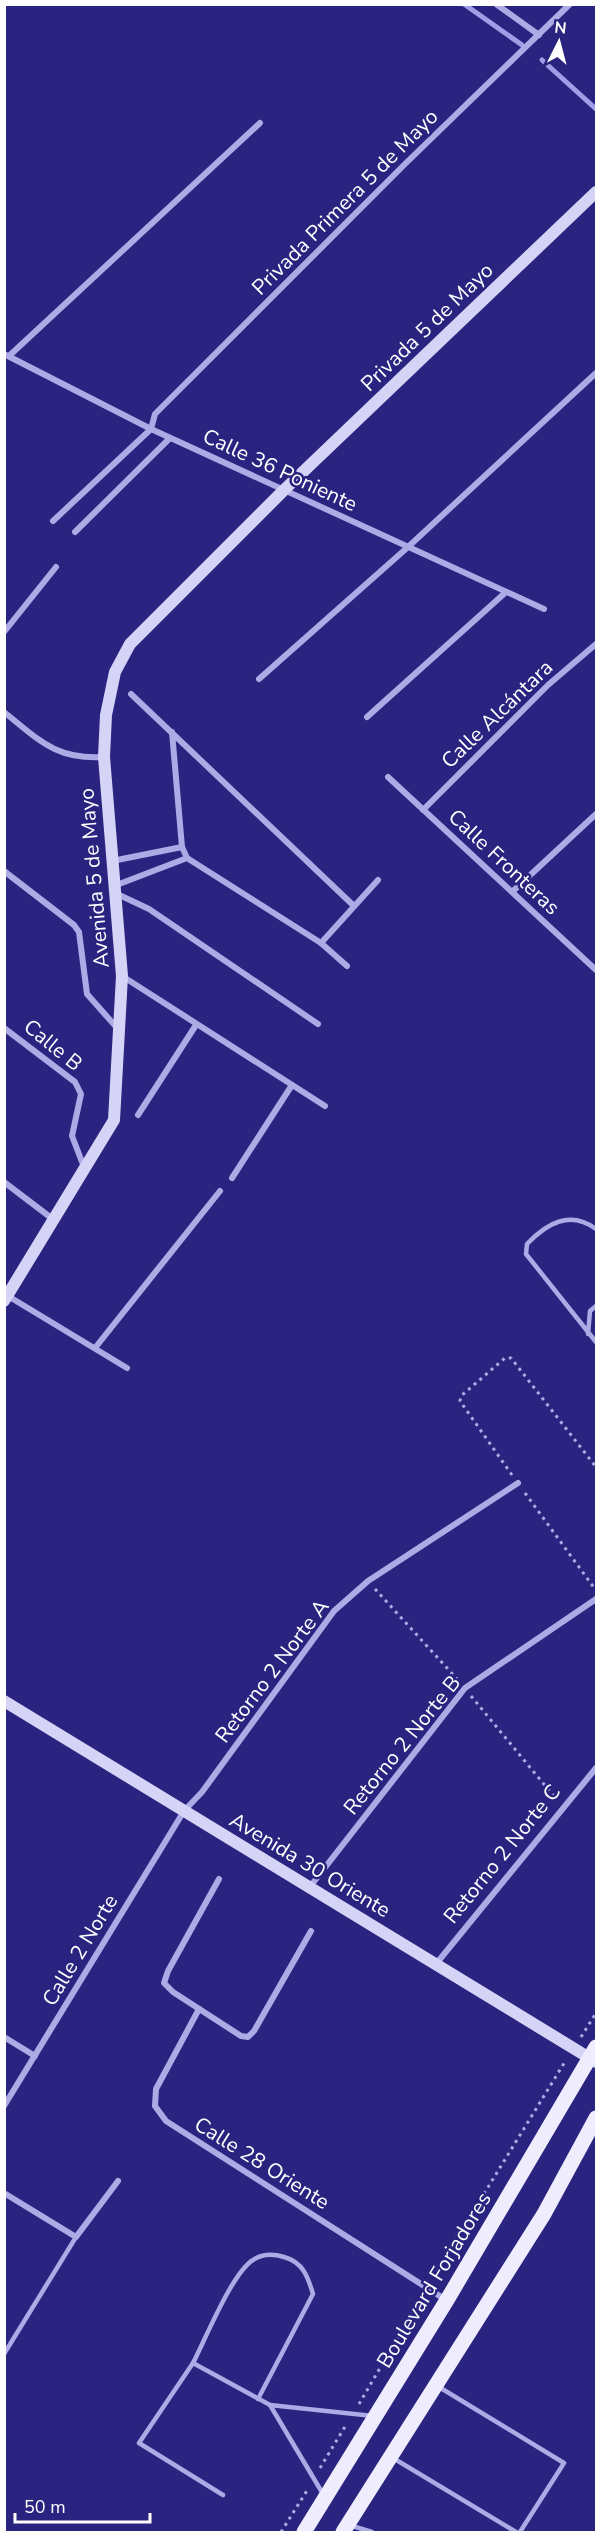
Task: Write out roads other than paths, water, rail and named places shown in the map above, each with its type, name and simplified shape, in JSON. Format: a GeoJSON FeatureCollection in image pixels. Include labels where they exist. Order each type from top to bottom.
{"type":"FeatureCollection","features":[{"type":"Feature","properties":{"kind":"main road","name":"Boulevard Forjadores"},"geometry":{"type":"LineString","coordinates":[[304,2532],[594,2056]]}},
{"type":"Feature","properties":{"kind":"main road"},"geometry":{"type":"LineString","coordinates":[[346,2528],[544,2214],[597,2118]]}},
{"type":"Feature","properties":{"kind":"street"},"geometry":{"type":"LineString","coordinates":[[496,4],[539,35]]}},
{"type":"Feature","properties":{"kind":"street","name":"Privada Primera 5 de Mayo"},"geometry":{"type":"LineString","coordinates":[[53,521],[151,429],[155,414],[570,4]]}},
{"type":"Feature","properties":{"kind":"street"},"geometry":{"type":"LineString","coordinates":[[7,355],[260,123]]}},
{"type":"Feature","properties":{"kind":"street","name":"Privada 5 de Mayo"},"geometry":{"type":"LineString","coordinates":[[284,490],[597,192]]}},
{"type":"Feature","properties":{"kind":"street","name":"Calle 36 Poniente"},"geometry":{"type":"LineString","coordinates":[[7,355],[170,438],[544,609]]}},
{"type":"Feature","properties":{"kind":"street"},"geometry":{"type":"LineString","coordinates":[[260,679],[597,373]]}},
{"type":"Feature","properties":{"kind":"street"},"geometry":{"type":"LineString","coordinates":[[75,532],[170,438]]}},
{"type":"Feature","properties":{"kind":"street","name":"Avenida 5 de Mayo"},"geometry":{"type":"LineString","coordinates":[[6,1299],[114,1120],[122,976],[111,861],[105,757],[106,715],[113,682],[130,644],[284,490]]}},
{"type":"Feature","properties":{"kind":"street"},"geometry":{"type":"LineString","coordinates":[[4,632],[56,567]]}},
{"type":"Feature","properties":{"kind":"street"},"geometry":{"type":"LineString","coordinates":[[367,717],[506,592]]}},
{"type":"Feature","properties":{"kind":"street","name":"Calle Alcántara"},"geometry":{"type":"LineString","coordinates":[[423,810],[548,685],[597,644]]}},
{"type":"Feature","properties":{"kind":"street"},"geometry":{"type":"LineString","coordinates":[[131,693],[354,906]]}},
{"type":"Feature","properties":{"kind":"street"},"geometry":{"type":"LineString","coordinates":[[4,712],[53,751],[86,758],[105,757]]}},
{"type":"Feature","properties":{"kind":"street"},"geometry":{"type":"LineString","coordinates":[[172,732],[182,848],[188,858],[321,943],[347,966]]}},
{"type":"Feature","properties":{"kind":"street","name":"Calle Fronteras"},"geometry":{"type":"LineString","coordinates":[[388,777],[597,970]]}},
{"type":"Feature","properties":{"kind":"street"},"geometry":{"type":"LineString","coordinates":[[512,892],[597,814]]}},
{"type":"Feature","properties":{"kind":"street"},"geometry":{"type":"LineString","coordinates":[[111,861],[182,848]]}},
{"type":"Feature","properties":{"kind":"street"},"geometry":{"type":"LineString","coordinates":[[114,889],[188,858]]}},
{"type":"Feature","properties":{"kind":"street"},"geometry":{"type":"LineString","coordinates":[[4,871],[74,925],[79,932],[87,994],[120,1031]]}},
{"type":"Feature","properties":{"kind":"street"},"geometry":{"type":"LineString","coordinates":[[321,943],[378,880]]}},
{"type":"Feature","properties":{"kind":"street"},"geometry":{"type":"LineString","coordinates":[[114,889],[149,909],[318,1024]]}},
{"type":"Feature","properties":{"kind":"street"},"geometry":{"type":"LineString","coordinates":[[122,976],[325,1106]]}},
{"type":"Feature","properties":{"kind":"street"},"geometry":{"type":"LineString","coordinates":[[138,1115],[196,1024]]}},
{"type":"Feature","properties":{"kind":"street","name":"Calle B"},"geometry":{"type":"LineString","coordinates":[[4,1028],[75,1082],[81,1094],[72,1136],[85,1171]]}},
{"type":"Feature","properties":{"kind":"street"},"geometry":{"type":"LineString","coordinates":[[232,1178],[292,1085]]}},
{"type":"Feature","properties":{"kind":"street"},"geometry":{"type":"LineString","coordinates":[[4,1182],[54,1220]]}},
{"type":"Feature","properties":{"kind":"street"},"geometry":{"type":"LineString","coordinates":[[95,1348],[220,1191]]}},
{"type":"Feature","properties":{"kind":"street"},"geometry":{"type":"LineString","coordinates":[[6,1299],[127,1368]]}},
{"type":"Feature","properties":{"kind":"street","name":"Retorno 2 Norte A"},"geometry":{"type":"LineString","coordinates":[[184,1810],[202,1792],[334,1611],[368,1581],[518,1483]]}},
{"type":"Feature","properties":{"kind":"street","name":"Retorno 2 Norte B"},"geometry":{"type":"LineString","coordinates":[[309,1888],[465,1688],[597,1599]]}},
{"type":"Feature","properties":{"kind":"street","name":"Avenida 30 Oriente"},"geometry":{"type":"LineString","coordinates":[[4,1701],[574,2048],[594,2056]]}},
{"type":"Feature","properties":{"kind":"street","name":"Retorno 2 Norte C"},"geometry":{"type":"LineString","coordinates":[[436,1964],[597,1768]]}},
{"type":"Feature","properties":{"kind":"street","name":"Calle 2 Norte"},"geometry":{"type":"LineString","coordinates":[[4,2106],[184,1810]]}},
{"type":"Feature","properties":{"kind":"street"},"geometry":{"type":"LineString","coordinates":[[219,1879],[168,1971],[164,1983],[241,2036],[248,2037],[311,1931]]}},
{"type":"Feature","properties":{"kind":"street","name":"Calle 28 Oriente"},"geometry":{"type":"LineString","coordinates":[[200,2009],[156,2089],[155,2106],[166,2121],[447,2300]]}},
{"type":"Feature","properties":{"kind":"street"},"geometry":{"type":"LineString","coordinates":[[4,2037],[35,2056]]}},
{"type":"Feature","properties":{"kind":"street"},"geometry":{"type":"LineString","coordinates":[[4,2193],[76,2238],[118,2181]]}},
{"type":"Feature","properties":{"kind":"lane"},"geometry":{"type":"LineString","coordinates":[[597,1229],[578,1219],[567,1218],[537,1233],[527,1244],[526,1254],[588,1334],[597,1342]]}},
{"type":"Feature","properties":{"kind":"lane"},"geometry":{"type":"LineString","coordinates":[[588,1334],[590,1311],[597,1306]]}},
{"type":"Feature","properties":{"kind":"lane"},"geometry":{"type":"LineString","coordinates":[[4,2354],[76,2238]]}},
{"type":"Feature","properties":{"kind":"lane"},"geometry":{"type":"LineString","coordinates":[[223,2495],[139,2443],[193,2363],[239,2272],[254,2259],[273,2254],[293,2259],[308,2275],[313,2294],[258,2399]]}},
{"type":"Feature","properties":{"kind":"lane"},"geometry":{"type":"LineString","coordinates":[[193,2363],[270,2405],[375,2416]]}},
{"type":"Feature","properties":{"kind":"lane"},"geometry":{"type":"LineString","coordinates":[[391,2456],[518,2532],[564,2463],[436,2385]]}},
{"type":"Feature","properties":{"kind":"lane"},"geometry":{"type":"LineString","coordinates":[[270,2405],[325,2497]]}},
{"type":"Feature","properties":{"kind":"lane"},"geometry":{"type":"LineString","coordinates":[[346,2528],[372,2532]]}},
{"type":"Feature","properties":{"kind":"waterway"},"geometry":{"type":"LineString","coordinates":[[464,4],[522,45]]}},
{"type":"Feature","properties":{"kind":"waterway"},"geometry":{"type":"LineString","coordinates":[[542,60],[596,109]]}}]}
